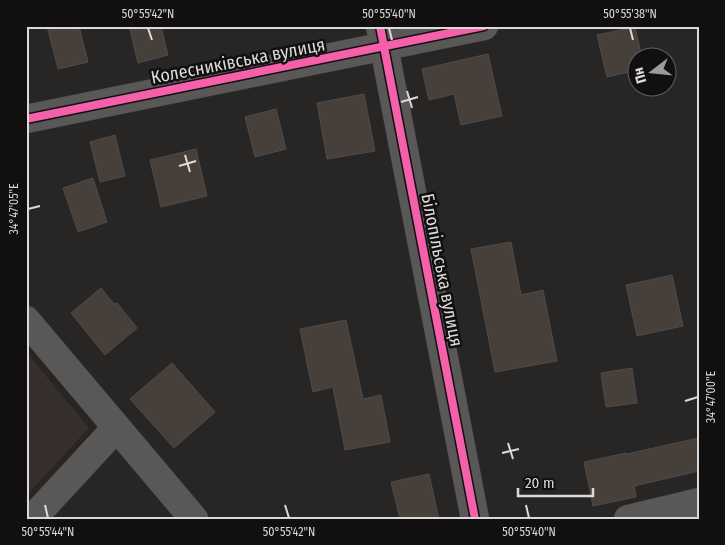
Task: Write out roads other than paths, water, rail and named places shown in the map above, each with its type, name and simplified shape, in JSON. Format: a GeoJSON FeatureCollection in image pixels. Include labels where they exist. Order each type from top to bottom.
{"type":"FeatureCollection","features":[{"type":"Feature","properties":{"kind":"street","name":"Колесниківська вулиця"},"geometry":{"type":"LineString","coordinates":[[26,119],[382,36],[484,26]]}},
{"type":"Feature","properties":{"kind":"street","name":"Білопільська вулиця"},"geometry":{"type":"LineString","coordinates":[[382,36],[475,519]]}},
{"type":"Feature","properties":{"kind":"street"},"geometry":{"type":"LineString","coordinates":[[26,320],[194,519]]}},
{"type":"Feature","properties":{"kind":"street"},"geometry":{"type":"LineString","coordinates":[[32,519],[116,428]]}},
{"type":"Feature","properties":{"kind":"street"},"geometry":{"type":"LineString","coordinates":[[628,519],[699,502]]}}]}
